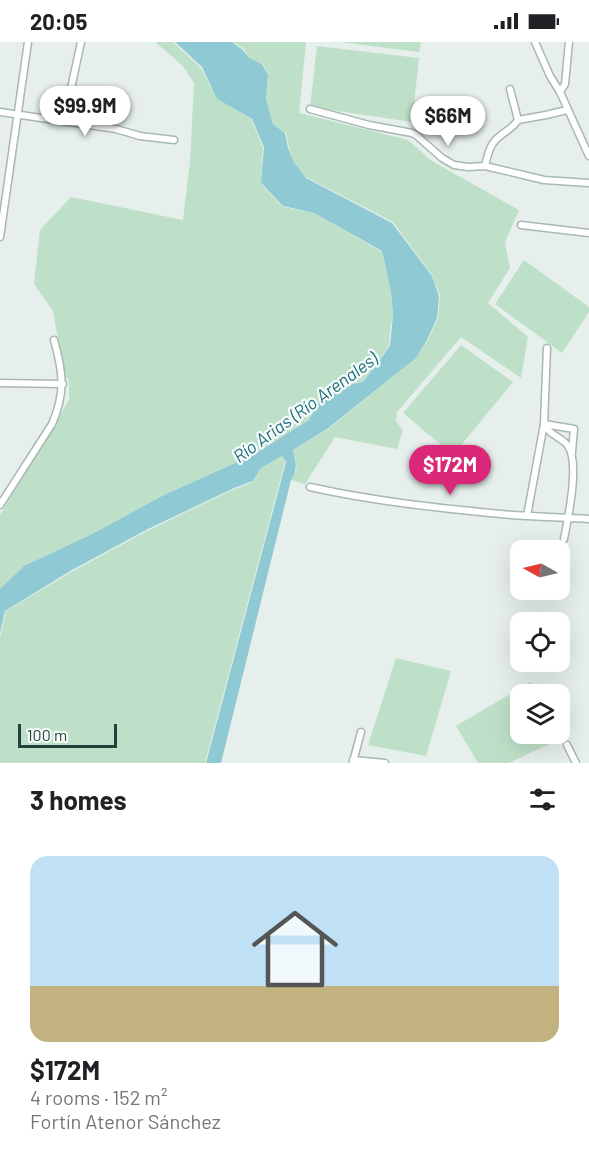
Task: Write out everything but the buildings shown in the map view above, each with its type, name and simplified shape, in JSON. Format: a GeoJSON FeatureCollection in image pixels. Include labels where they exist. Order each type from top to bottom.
{"type":"FeatureCollection","features":[{"type":"Feature","properties":{"kind":"street"},"geometry":{"type":"LineString","coordinates":[[0,237],[28,42]]}},
{"type":"Feature","properties":{"kind":"street"},"geometry":{"type":"LineString","coordinates":[[64,122],[81,42]]}},
{"type":"Feature","properties":{"kind":"street"},"geometry":{"type":"LineString","coordinates":[[536,42],[589,156]]}},
{"type":"Feature","properties":{"kind":"street"},"geometry":{"type":"LineString","coordinates":[[561,92],[569,42]]}},
{"type":"Feature","properties":{"kind":"street"},"geometry":{"type":"LineString","coordinates":[[510,89],[518,120]]}},
{"type":"Feature","properties":{"kind":"street"},"geometry":{"type":"LineString","coordinates":[[310,109],[412,133],[454,165],[485,166],[544,180],[589,183]]}},
{"type":"Feature","properties":{"kind":"street"},"geometry":{"type":"LineString","coordinates":[[485,166],[493,142],[514,126],[518,120],[567,110]]}},
{"type":"Feature","properties":{"kind":"street"},"geometry":{"type":"LineString","coordinates":[[0,112],[174,140]]}},
{"type":"Feature","properties":{"kind":"street"},"geometry":{"type":"LineString","coordinates":[[520,225],[589,233]]}},
{"type":"Feature","properties":{"kind":"street"},"geometry":{"type":"LineString","coordinates":[[0,505],[52,424],[61,400],[63,384],[54,340]]}},
{"type":"Feature","properties":{"kind":"street"},"geometry":{"type":"LineString","coordinates":[[527,516],[544,424],[547,348]]}},
{"type":"Feature","properties":{"kind":"street"},"geometry":{"type":"LineString","coordinates":[[0,383],[63,384]]}},
{"type":"Feature","properties":{"kind":"street"},"geometry":{"type":"LineString","coordinates":[[544,424],[550,432],[568,444],[572,455]]}},
{"type":"Feature","properties":{"kind":"street"},"geometry":{"type":"LineString","coordinates":[[544,424],[574,429],[573,481],[564,539]]}},
{"type":"Feature","properties":{"kind":"street"},"geometry":{"type":"LineString","coordinates":[[310,487],[410,504],[527,516],[589,519]]}},
{"type":"Feature","properties":{"kind":"street"},"geometry":{"type":"LineString","coordinates":[[361,732],[353,762],[385,763]]}},
{"type":"Feature","properties":{"kind":"street"},"geometry":{"type":"LineString","coordinates":[[567,745],[576,763]]}},
{"type":"Feature","properties":{"kind":"green space"},"geometry":{"type":"Polygon","coordinates":[[[155,42],[173,42],[201,68],[217,99],[251,119],[263,147],[261,184],[283,207],[314,213],[382,252],[391,292],[393,315],[389,346],[363,382],[339,387],[320,399],[309,420],[253,455],[164,495],[92,534],[24,566],[0,589],[0,515],[69,400],[69,380],[64,375],[53,311],[34,284],[40,230],[71,197],[183,220],[190,161],[194,83],[183,66],[155,42]]]}},
{"type":"Feature","properties":{"kind":"green space"},"geometry":{"type":"Polygon","coordinates":[[[233,42],[306,42],[299,113],[408,140],[432,161],[519,210],[505,242],[510,268],[488,303],[528,337],[521,378],[461,337],[397,412],[396,421],[403,430],[397,449],[335,437],[305,484],[291,480],[296,465],[293,450],[328,429],[416,358],[428,340],[438,318],[440,295],[432,275],[393,222],[306,177],[294,162],[286,133],[273,124],[266,99],[268,75],[263,64],[248,57],[244,49],[233,42]]]}},
{"type":"Feature","properties":{"kind":"green space"},"geometry":{"type":"Polygon","coordinates":[[[339,42],[421,42],[419,52],[339,42]]]}},
{"type":"Feature","properties":{"kind":"green space"},"geometry":{"type":"Polygon","coordinates":[[[317,46],[419,58],[412,122],[310,107],[317,46]]]}},
{"type":"Feature","properties":{"kind":"green space"},"geometry":{"type":"Polygon","coordinates":[[[524,260],[589,307],[589,312],[562,353],[495,304],[524,260]]]}},
{"type":"Feature","properties":{"kind":"green space"},"geometry":{"type":"Polygon","coordinates":[[[461,345],[513,382],[453,455],[403,413],[461,345]]]}},
{"type":"Feature","properties":{"kind":"green space"},"geometry":{"type":"Polygon","coordinates":[[[282,456],[285,462],[205,763],[0,763],[0,637],[6,611],[145,532],[253,482],[261,468],[282,456]]]}},
{"type":"Feature","properties":{"kind":"green space"},"geometry":{"type":"Polygon","coordinates":[[[396,658],[451,671],[426,756],[368,745],[396,658]]]}},
{"type":"Feature","properties":{"kind":"green space"},"geometry":{"type":"Polygon","coordinates":[[[510,694],[510,744],[549,744],[509,763],[478,763],[456,726],[510,694]]]}},
{"type":"Feature","properties":{"kind":"water"},"geometry":{"type":"Polygon","coordinates":[[[175,42],[232,42],[248,57],[262,64],[268,75],[266,99],[273,124],[285,133],[294,162],[306,178],[392,223],[432,276],[439,296],[437,318],[416,358],[327,429],[293,450],[296,469],[291,480],[221,763],[206,763],[286,462],[282,456],[261,468],[253,481],[146,530],[72,570],[5,611],[0,633],[0,589],[24,566],[92,534],[164,495],[253,455],[309,420],[320,400],[339,387],[363,382],[390,346],[393,315],[391,292],[382,251],[314,213],[283,206],[261,183],[264,147],[252,119],[217,99],[202,67],[175,42]]]}},
{"type":"Feature","properties":{"kind":"water label","name":"Río Arias (Río Arenales)"},"geometry":{"type":"Point","coordinates":[305,407]}}]}
